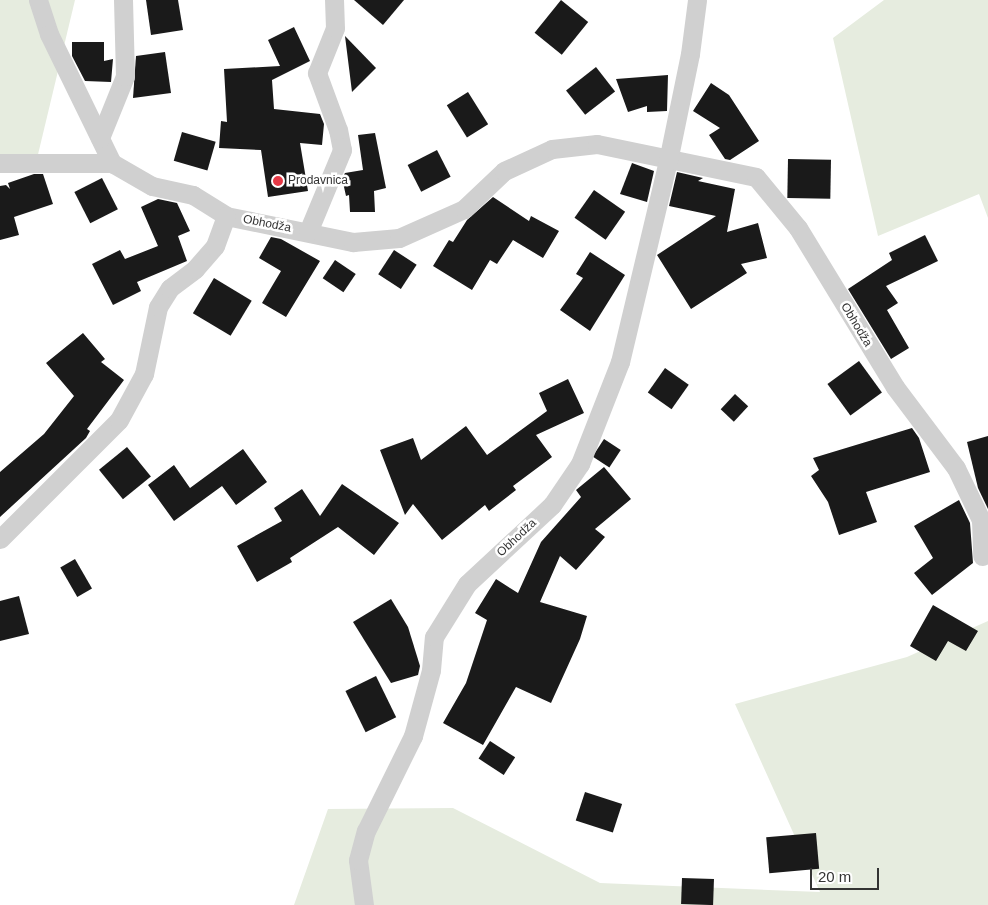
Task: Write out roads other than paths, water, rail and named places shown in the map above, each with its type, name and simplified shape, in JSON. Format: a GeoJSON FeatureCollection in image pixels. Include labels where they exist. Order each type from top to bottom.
{"type":"FeatureCollection","features":[{"type":"Feature","properties":{"kind":"street"},"geometry":{"type":"LineString","coordinates":[[38,0],[49,34],[112,163]]}},
{"type":"Feature","properties":{"kind":"street"},"geometry":{"type":"LineString","coordinates":[[100,138],[125,76],[123,0]]}},
{"type":"Feature","properties":{"kind":"street"},"geometry":{"type":"LineString","coordinates":[[308,232],[342,150],[338,130],[317,73],[335,28],[334,0]]}},
{"type":"Feature","properties":{"kind":"street","name":"Obhodža"},"geometry":{"type":"LineString","coordinates":[[364,905],[358,860],[366,831],[413,736],[431,670],[434,637],[467,584],[552,505],[580,464],[620,362],[668,161],[690,54],[696,0]]}},
{"type":"Feature","properties":{"kind":"street","name":"Obhodža"},"geometry":{"type":"LineString","coordinates":[[0,163],[112,163],[152,186],[193,195],[226,216],[353,242],[399,238],[464,209],[504,171],[552,149],[597,144],[668,161],[707,169],[741,172],[756,177],[780,202],[895,387],[956,468],[981,520],[982,556]]}},
{"type":"Feature","properties":{"kind":"street","name":"Obhodža"},"geometry":{"type":"LineString","coordinates":[[0,539],[119,420],[144,374],[158,307],[170,288],[195,269],[214,246],[226,216]]}},
{"type":"Feature","properties":{"kind":"place","name":"Prodavnica"},"geometry":{"type":"Point","coordinates":[278,181]}}]}
